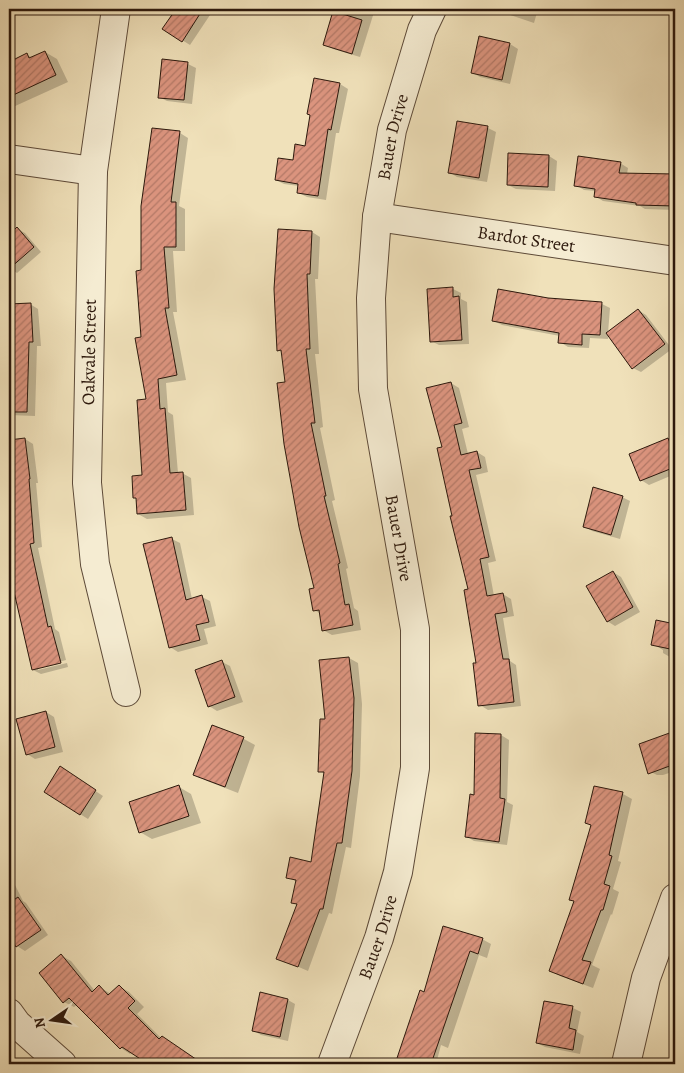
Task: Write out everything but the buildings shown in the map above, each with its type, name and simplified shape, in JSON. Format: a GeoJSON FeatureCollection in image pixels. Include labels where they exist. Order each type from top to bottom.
{"type":"FeatureCollection","features":[{"type":"Feature","properties":{"kind":"street","name":"Oakvale Street"},"geometry":{"type":"LineString","coordinates":[[116,9],[93,171],[87,482],[95,564],[126,692]]}},
{"type":"Feature","properties":{"kind":"street","name":"Bauer Drive"},"geometry":{"type":"LineString","coordinates":[[332,1064],[379,938],[398,872],[415,768],[415,630],[374,389],[370,298],[377,217],[392,130],[422,30],[432,9]]}},
{"type":"Feature","properties":{"kind":"street"},"geometry":{"type":"LineString","coordinates":[[9,158],[93,171]]}},
{"type":"Feature","properties":{"kind":"street","name":"Bardot Street"},"geometry":{"type":"LineString","coordinates":[[377,217],[675,262]]}},
{"type":"Feature","properties":{"kind":"street"},"geometry":{"type":"LineString","coordinates":[[626,1064],[646,978],[675,898]]}},
{"type":"Feature","properties":{"kind":"street"},"geometry":{"type":"LineString","coordinates":[[9,1013],[17,1024],[62,1064]]}}]}
